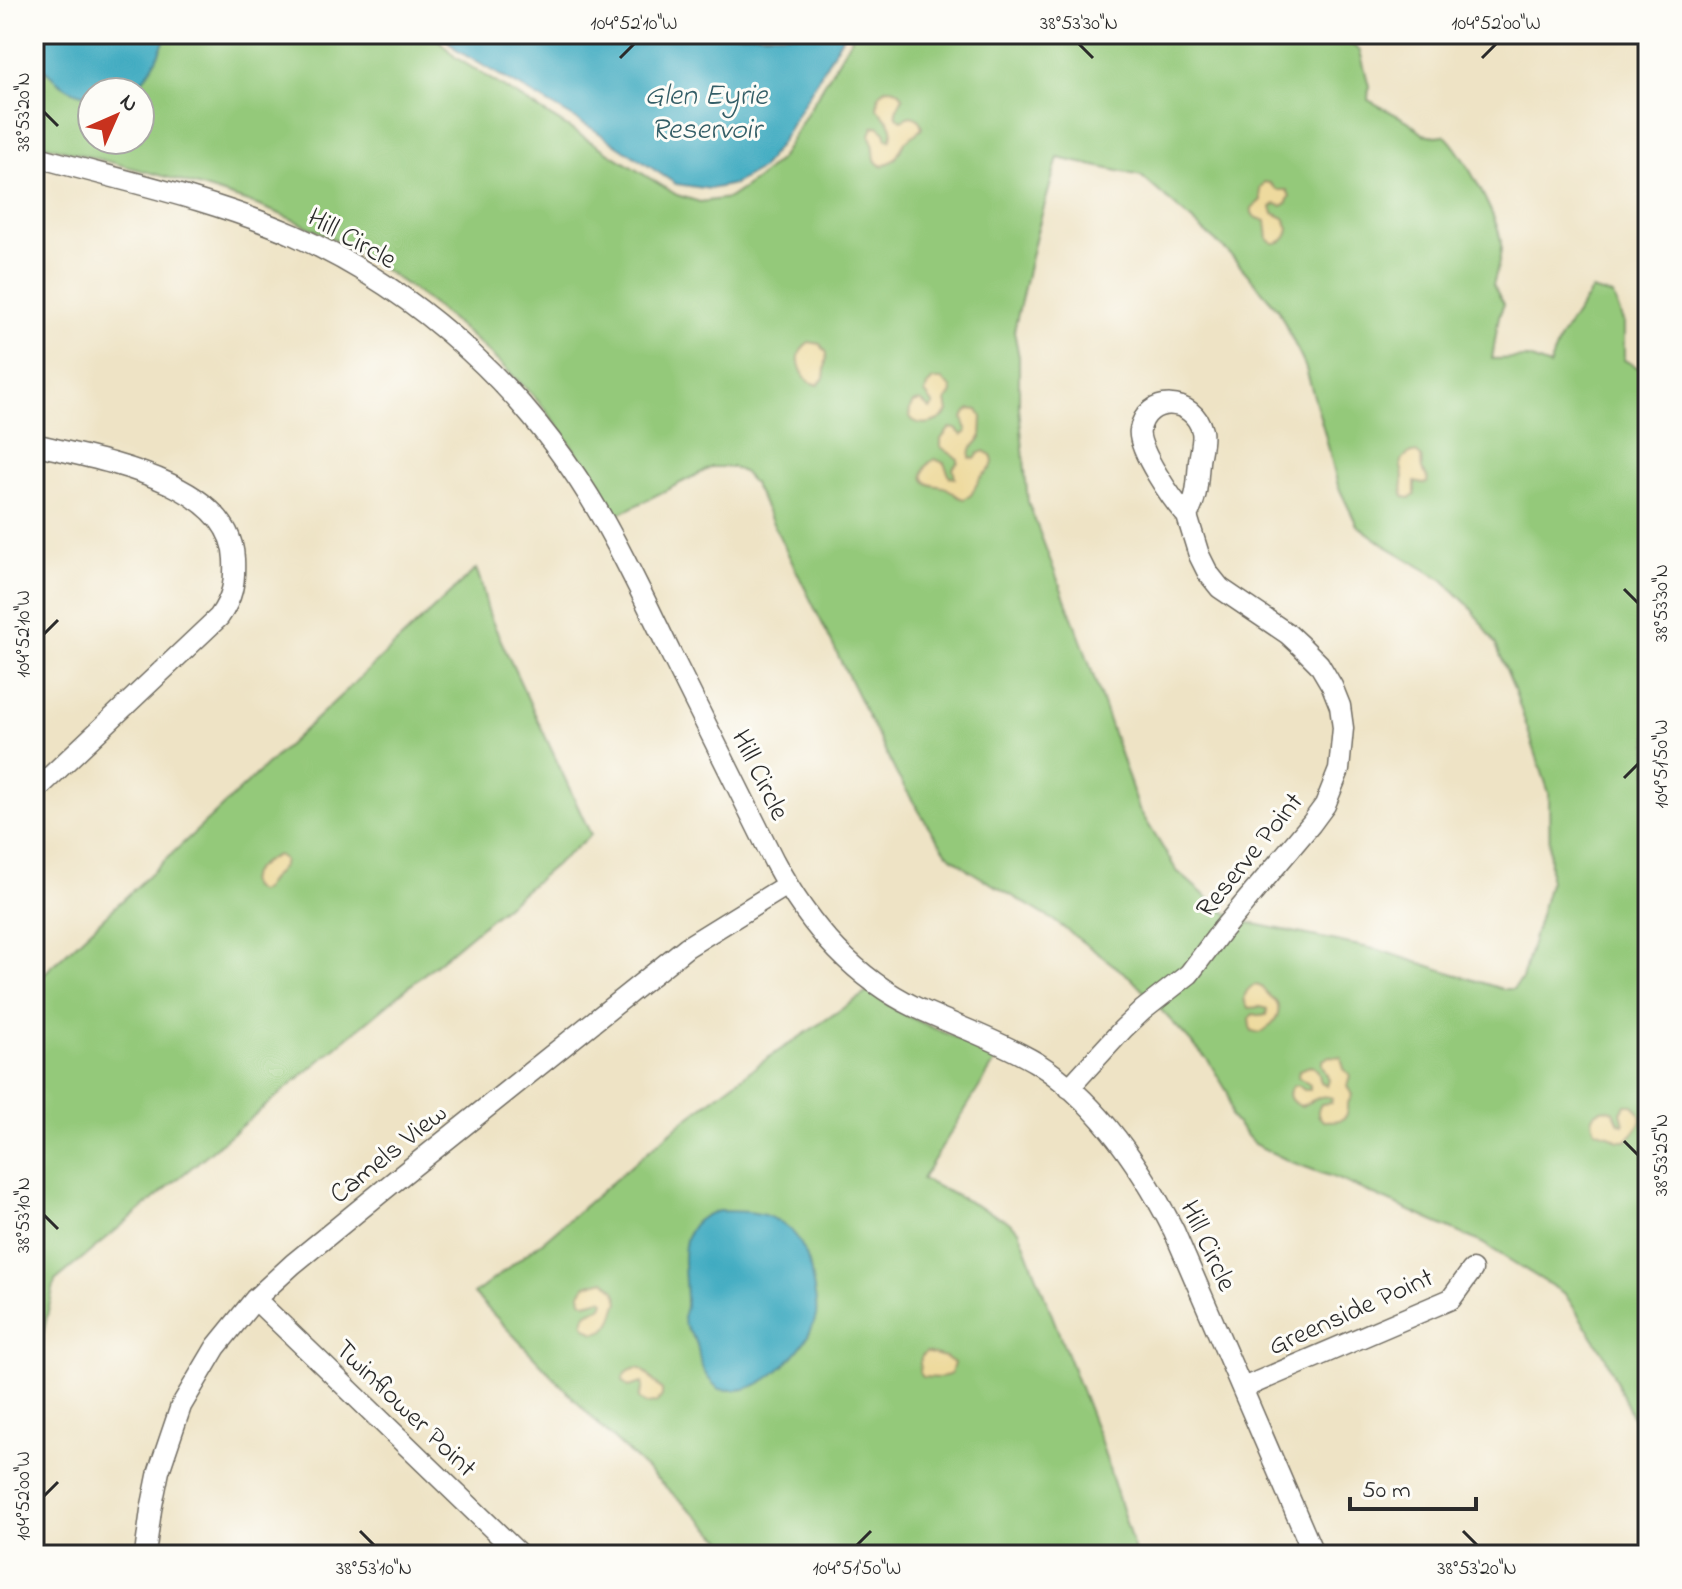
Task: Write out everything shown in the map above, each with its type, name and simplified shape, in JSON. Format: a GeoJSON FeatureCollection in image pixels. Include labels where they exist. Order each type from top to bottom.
{"type":"FeatureCollection","features":[{"type":"Feature","properties":{"kind":"street","name":"Hill Circle"},"geometry":{"type":"LineString","coordinates":[[34,156],[218,207],[297,237],[339,258],[413,305],[480,361],[511,392],[555,447],[601,515],[787,885],[815,926],[857,970],[885,990],[1010,1048],[1039,1065],[1069,1088],[1121,1143],[1157,1197],[1174,1231],[1314,1555]]}},
{"type":"Feature","properties":{"kind":"street","name":"Reserve Point"},"geometry":{"type":"LineString","coordinates":[[1069,1088],[1133,1019],[1189,974],[1325,805],[1339,770],[1343,728],[1340,706],[1319,664],[1288,634],[1220,588],[1199,555],[1187,516],[1175,504],[1141,445],[1139,431],[1144,418],[1152,410],[1165,405],[1177,404],[1188,410],[1197,420],[1202,433],[1195,500],[1187,516]]}},
{"type":"Feature","properties":{"kind":"street"},"geometry":{"type":"LineString","coordinates":[[34,444],[131,469],[181,488],[211,511],[222,524],[234,552],[232,595],[219,617],[34,792]]}},
{"type":"Feature","properties":{"kind":"street","name":"Camels View"},"geometry":{"type":"LineString","coordinates":[[145,1555],[159,1471],[181,1406],[216,1347],[255,1299],[391,1184],[687,947],[787,885]]}},
{"type":"Feature","properties":{"kind":"street","name":"Greenside Point"},"geometry":{"type":"LineString","coordinates":[[1243,1388],[1451,1299],[1472,1270]]}},
{"type":"Feature","properties":{"kind":"street","name":"Twinflower Point"},"geometry":{"type":"LineString","coordinates":[[255,1299],[520,1555]]}},
{"type":"Feature","properties":{"kind":"green space"},"geometry":{"type":"Polygon","coordinates":[[[34,34],[433,34],[455,57],[677,195],[700,202],[729,198],[780,159],[854,34],[1339,34],[1360,51],[1369,86],[1368,100],[1408,121],[1423,134],[1444,135],[1480,188],[1495,222],[1501,247],[1493,285],[1504,304],[1492,359],[1529,358],[1549,366],[1560,338],[1592,290],[1613,296],[1624,324],[1624,360],[1648,373],[1648,1484],[1644,1443],[1605,1356],[1565,1294],[1482,1243],[1254,1144],[1231,1117],[1228,1093],[1208,1060],[1131,978],[1053,920],[970,871],[947,853],[897,775],[753,483],[743,472],[732,467],[712,467],[615,516],[569,442],[533,396],[477,341],[391,274],[328,237],[262,207],[87,156],[156,156],[156,76],[76,76],[76,153],[34,142],[34,34]],[[1058,158],[1014,331],[1019,357],[1019,407],[1028,502],[1084,648],[1139,809],[1177,871],[1223,911],[1245,922],[1379,950],[1502,989],[1513,989],[1522,979],[1550,880],[1549,793],[1496,645],[1472,609],[1443,580],[1357,525],[1338,486],[1305,366],[1278,309],[1229,253],[1141,176],[1058,158]]]}},
{"type":"Feature","properties":{"kind":"green space"},"geometry":{"type":"Polygon","coordinates":[[[476,569],[491,619],[591,835],[55,1281],[34,1373],[34,983],[476,569]]]}},
{"type":"Feature","properties":{"kind":"green space"},"geometry":{"type":"Polygon","coordinates":[[[869,991],[900,1012],[998,1057],[922,1179],[1006,1220],[1019,1230],[1100,1439],[1136,1555],[739,1555],[602,1428],[474,1294],[546,1239],[681,1123],[762,1062],[869,991]]]}},
{"type":"Feature","properties":{"kind":"sand"},"geometry":{"type":"Polygon","coordinates":[[[886,88],[900,92],[903,97],[896,111],[897,117],[902,120],[915,117],[922,128],[906,141],[895,158],[882,166],[875,159],[870,135],[873,127],[878,126],[887,139],[890,140],[892,135],[890,122],[877,108],[879,94],[886,88]]]}},
{"type":"Feature","properties":{"kind":"sand"},"geometry":{"type":"Polygon","coordinates":[[[1264,182],[1277,190],[1287,190],[1290,196],[1286,204],[1271,207],[1273,213],[1284,218],[1289,228],[1284,239],[1277,243],[1268,239],[1266,221],[1252,214],[1252,208],[1261,200],[1260,189],[1264,182]]]}},
{"type":"Feature","properties":{"kind":"sand"},"geometry":{"type":"Polygon","coordinates":[[[809,342],[820,344],[827,353],[824,378],[818,385],[809,382],[800,367],[799,356],[809,342]]]}},
{"type":"Feature","properties":{"kind":"sand"},"geometry":{"type":"Polygon","coordinates":[[[933,380],[942,380],[951,388],[952,393],[946,401],[948,412],[930,423],[919,423],[911,418],[910,409],[913,403],[921,401],[930,409],[934,405],[925,393],[933,380]]]}},
{"type":"Feature","properties":{"kind":"sand"},"geometry":{"type":"Polygon","coordinates":[[[970,409],[978,410],[982,417],[981,438],[971,449],[970,458],[975,459],[984,451],[991,455],[993,462],[971,495],[964,499],[946,488],[929,484],[923,474],[935,459],[944,463],[950,477],[955,478],[953,468],[958,459],[941,447],[941,439],[950,428],[962,435],[966,433],[963,418],[970,409]]]}},
{"type":"Feature","properties":{"kind":"sand"},"geometry":{"type":"Polygon","coordinates":[[[1410,453],[1421,457],[1427,483],[1415,482],[1415,495],[1410,498],[1403,494],[1400,464],[1410,453]]]}},
{"type":"Feature","properties":{"kind":"sand"},"geometry":{"type":"Polygon","coordinates":[[[277,855],[284,860],[283,864],[264,890],[258,892],[249,882],[250,876],[277,855]]]}},
{"type":"Feature","properties":{"kind":"sand"},"geometry":{"type":"Polygon","coordinates":[[[1254,985],[1263,988],[1278,1006],[1276,1018],[1260,1033],[1252,1031],[1249,1019],[1253,1014],[1266,1015],[1267,1009],[1248,1008],[1244,998],[1254,985]]]}},
{"type":"Feature","properties":{"kind":"sand"},"geometry":{"type":"Polygon","coordinates":[[[1329,1056],[1341,1057],[1344,1069],[1350,1075],[1347,1086],[1352,1095],[1343,1119],[1323,1121],[1318,1110],[1321,1104],[1331,1103],[1332,1098],[1320,1097],[1301,1106],[1292,1101],[1289,1092],[1298,1085],[1310,1090],[1310,1085],[1298,1077],[1299,1070],[1310,1066],[1318,1071],[1321,1083],[1327,1086],[1329,1080],[1322,1061],[1329,1056]]]}},
{"type":"Feature","properties":{"kind":"sand"},"geometry":{"type":"Polygon","coordinates":[[[1625,1105],[1633,1105],[1641,1120],[1626,1141],[1618,1141],[1595,1130],[1592,1120],[1599,1111],[1614,1112],[1619,1123],[1624,1124],[1621,1112],[1625,1105]]]}},
{"type":"Feature","properties":{"kind":"sand"},"geometry":{"type":"Polygon","coordinates":[[[605,1280],[615,1290],[619,1301],[609,1326],[594,1333],[584,1325],[585,1317],[588,1312],[602,1306],[604,1301],[586,1303],[581,1300],[580,1293],[586,1285],[605,1280]]]}},
{"type":"Feature","properties":{"kind":"sand"},"geometry":{"type":"Polygon","coordinates":[[[926,1352],[954,1363],[951,1374],[940,1378],[923,1377],[920,1364],[926,1352]]]}},
{"type":"Feature","properties":{"kind":"sand"},"geometry":{"type":"Polygon","coordinates":[[[638,1368],[662,1390],[662,1396],[656,1403],[646,1404],[639,1399],[642,1383],[629,1387],[623,1382],[625,1374],[638,1368]]]}},
{"type":"Feature","properties":{"kind":"water"},"geometry":{"type":"Polygon","coordinates":[[[34,34],[167,34],[146,76],[76,76],[76,92],[53,78],[34,59],[34,34]]]}},
{"type":"Feature","properties":{"kind":"water","name":"Glen Eyrie Reservoir"},"geometry":{"type":"Polygon","coordinates":[[[441,34],[844,34],[781,142],[762,168],[734,184],[710,189],[676,184],[593,129],[458,51],[441,34]]]}},
{"type":"Feature","properties":{"kind":"water"},"geometry":{"type":"Polygon","coordinates":[[[719,1211],[762,1214],[791,1230],[807,1257],[816,1302],[812,1327],[798,1350],[766,1379],[738,1390],[719,1389],[708,1378],[702,1368],[696,1343],[683,1321],[687,1236],[693,1225],[704,1216],[719,1211]]]}}]}
